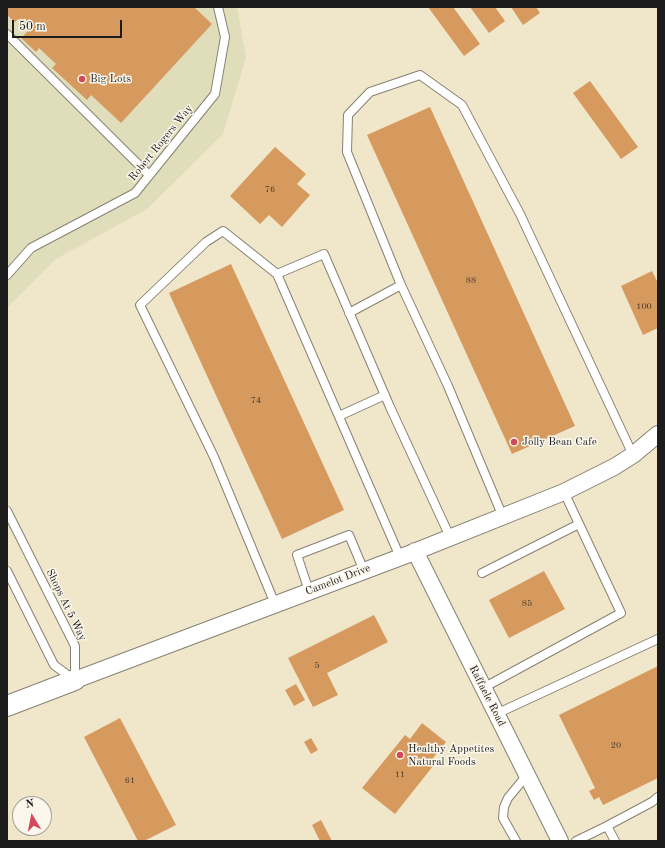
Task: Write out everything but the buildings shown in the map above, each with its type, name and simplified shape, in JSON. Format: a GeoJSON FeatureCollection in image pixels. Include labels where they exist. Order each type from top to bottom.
{"type":"FeatureCollection","features":[{"type":"Feature","properties":{"kind":"street","name":"Camelot Drive"},"geometry":{"type":"LineString","coordinates":[[7,706],[450,538],[564,492],[614,467],[658,434]]}},
{"type":"Feature","properties":{"kind":"street","name":"Raffaele Road"},"geometry":{"type":"LineString","coordinates":[[407,554],[483,688],[560,841]]}},
{"type":"Feature","properties":{"kind":"lane","name":"Robert Rogers Way"},"geometry":{"type":"LineString","coordinates":[[7,275],[31,248],[135,192],[215,94],[225,36],[218,7]]}},
{"type":"Feature","properties":{"kind":"lane"},"geometry":{"type":"LineString","coordinates":[[7,34],[149,175]]}},
{"type":"Feature","properties":{"kind":"lane"},"geometry":{"type":"LineString","coordinates":[[503,517],[448,386],[401,285],[347,152],[348,115],[370,92],[420,74],[462,104],[520,214],[633,454]]}},
{"type":"Feature","properties":{"kind":"lane"},"geometry":{"type":"LineString","coordinates":[[275,604],[214,457],[140,305],[206,242],[223,231],[277,274],[339,416],[407,554]]}},
{"type":"Feature","properties":{"kind":"lane"},"geometry":{"type":"LineString","coordinates":[[277,274],[324,254],[385,395],[450,538]]}},
{"type":"Feature","properties":{"kind":"lane"},"geometry":{"type":"LineString","coordinates":[[349,313],[401,285]]}},
{"type":"Feature","properties":{"kind":"lane"},"geometry":{"type":"LineString","coordinates":[[339,416],[385,395]]}},
{"type":"Feature","properties":{"kind":"lane"},"geometry":{"type":"LineString","coordinates":[[483,688],[621,613],[564,492]]}},
{"type":"Feature","properties":{"kind":"lane","name":"Shops At 5 Way"},"geometry":{"type":"LineString","coordinates":[[7,511],[75,646],[75,680]]}},
{"type":"Feature","properties":{"kind":"lane"},"geometry":{"type":"LineString","coordinates":[[482,573],[579,524]]}},
{"type":"Feature","properties":{"kind":"lane"},"geometry":{"type":"LineString","coordinates":[[309,591],[296,555],[349,535],[364,570]]}},
{"type":"Feature","properties":{"kind":"lane"},"geometry":{"type":"LineString","coordinates":[[7,571],[54,665],[75,680]]}},
{"type":"Feature","properties":{"kind":"lane"},"geometry":{"type":"LineString","coordinates":[[496,714],[658,639]]}},
{"type":"Feature","properties":{"kind":"lane"},"geometry":{"type":"LineString","coordinates":[[516,841],[503,818],[504,807],[508,798],[527,775]]}},
{"type":"Feature","properties":{"kind":"lane"},"geometry":{"type":"LineString","coordinates":[[576,841],[652,802],[658,797]]}},
{"type":"Feature","properties":{"kind":"lane"},"geometry":{"type":"LineString","coordinates":[[607,826],[616,841]]}},
{"type":"Feature","properties":{"kind":"shaded area"},"geometry":{"type":"Polygon","coordinates":[[[7,7],[237,7],[246,57],[223,134],[147,209],[56,259],[7,308],[7,7]]]}},
{"type":"Feature","properties":{"kind":"place","name":"Big Lots"},"geometry":{"type":"Point","coordinates":[82,79]}},
{"type":"Feature","properties":{"kind":"place","name":"Jolly Bean Cafe"},"geometry":{"type":"Point","coordinates":[514,442]}},
{"type":"Feature","properties":{"kind":"place","name":"Healthy Appetites Natural Foods"},"geometry":{"type":"Point","coordinates":[400,755]}}]}
